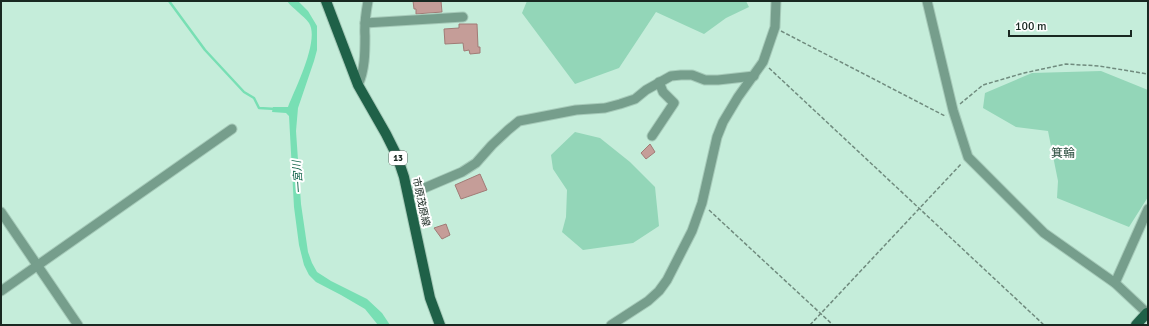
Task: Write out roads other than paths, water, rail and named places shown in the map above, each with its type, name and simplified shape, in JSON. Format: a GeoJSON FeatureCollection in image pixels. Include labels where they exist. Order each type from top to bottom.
{"type":"FeatureCollection","features":[{"type":"Feature","properties":{"kind":"main road","name":"市原茂原線"},"geometry":{"type":"LineString","coordinates":[[326,1],[358,85],[397,156],[408,195],[430,298],[440,325]]}},
{"type":"Feature","properties":{"kind":"main road"},"geometry":{"type":"LineString","coordinates":[[1136,325],[1148,314]]}},
{"type":"Feature","properties":{"kind":"street"},"geometry":{"type":"LineString","coordinates":[[358,85],[361,79],[365,52],[368,1]]}},
{"type":"Feature","properties":{"kind":"street"},"geometry":{"type":"LineString","coordinates":[[611,325],[648,301],[659,291],[667,280],[692,231],[702,203],[717,137],[723,122],[738,97],[763,62],[775,27],[776,1]]}},
{"type":"Feature","properties":{"kind":"street"},"geometry":{"type":"LineString","coordinates":[[926,1],[953,110],[968,157],[1044,233],[1115,284],[1148,314]]}},
{"type":"Feature","properties":{"kind":"street"},"geometry":{"type":"LineString","coordinates":[[366,23],[463,17]]}},
{"type":"Feature","properties":{"kind":"street"},"geometry":{"type":"LineString","coordinates":[[408,195],[462,172],[472,166],[519,121],[576,110],[605,108],[620,104],[635,99],[646,90],[671,76],[692,75],[705,80],[737,79],[754,76]]}},
{"type":"Feature","properties":{"kind":"street"},"geometry":{"type":"LineString","coordinates":[[652,136],[674,103],[663,92],[659,82]]}},
{"type":"Feature","properties":{"kind":"street"},"geometry":{"type":"LineString","coordinates":[[1,291],[232,130]]}},
{"type":"Feature","properties":{"kind":"street"},"geometry":{"type":"LineString","coordinates":[[1115,284],[1148,209]]}},
{"type":"Feature","properties":{"kind":"street"},"geometry":{"type":"LineString","coordinates":[[1,212],[78,325]]}},
{"type":"Feature","properties":{"kind":"water","name":"一宮川"},"geometry":{"type":"Polygon","coordinates":[[[287,1],[298,1],[308,11],[317,26],[317,50],[298,108],[296,131],[301,204],[308,252],[317,272],[331,281],[367,299],[382,313],[390,325],[378,325],[365,309],[316,282],[309,275],[304,265],[299,245],[294,207],[289,116],[286,113],[272,112],[273,107],[288,107],[305,65],[309,52],[312,31],[309,23],[304,17],[287,1]]]}},
{"type":"Feature","properties":{"kind":"waterway"},"geometry":{"type":"LineString","coordinates":[[169,1],[205,50],[244,92],[254,98],[259,108],[276,109]]}},
{"type":"Feature","properties":{"kind":"district","name":"箕輪"},"geometry":{"type":"Point","coordinates":[1063,153]}}]}
